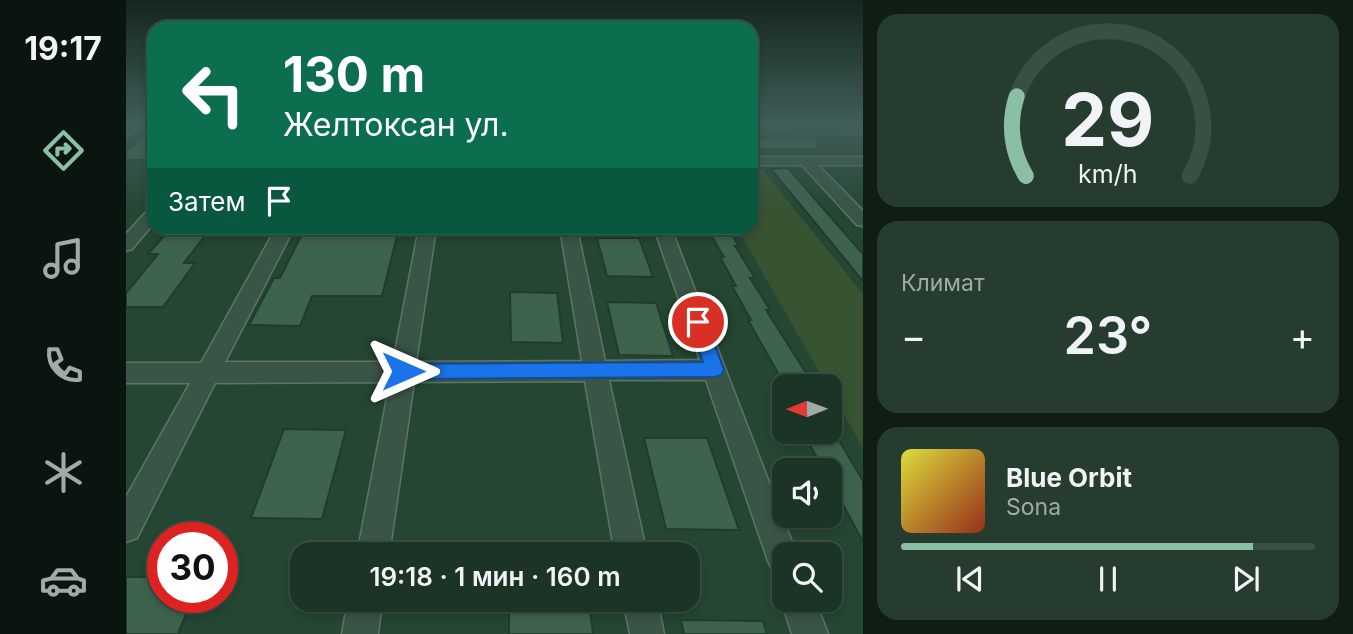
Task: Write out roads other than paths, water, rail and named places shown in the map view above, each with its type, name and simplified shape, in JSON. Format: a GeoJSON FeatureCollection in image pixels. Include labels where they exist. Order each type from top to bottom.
{"type":"FeatureCollection","features":[{"type":"Feature","properties":{"kind":"street"},"geometry":{"type":"LineString","coordinates":[[758,161],[863,161]]}},
{"type":"Feature","properties":{"kind":"street"},"geometry":{"type":"LineString","coordinates":[[806,161],[863,221]]}},
{"type":"Feature","properties":{"kind":"street"},"geometry":{"type":"LineString","coordinates":[[126,245],[147,221]]}},
{"type":"Feature","properties":{"kind":"street"},"geometry":{"type":"LineString","coordinates":[[126,527],[281,235]]}},
{"type":"Feature","properties":{"kind":"street"},"geometry":{"type":"LineString","coordinates":[[375,542],[426,235]]}},
{"type":"Feature","properties":{"kind":"street"},"geometry":{"type":"LineString","coordinates":[[569,235],[629,542]]}},
{"type":"Feature","properties":{"kind":"street"},"geometry":{"type":"LineString","coordinates":[[666,235],[777,542]]}},
{"type":"Feature","properties":{"kind":"street"},"geometry":{"type":"LineString","coordinates":[[126,373],[715,370]]}},
{"type":"Feature","properties":{"kind":"street"},"geometry":{"type":"LineString","coordinates":[[360,634],[363,612]]}},
{"type":"Feature","properties":{"kind":"street"},"geometry":{"type":"LineString","coordinates":[[642,612],[647,634]]}},
{"type":"Feature","properties":{"kind":"street"},"geometry":{"type":"LineString","coordinates":[[802,612],[810,634]]}}]}
